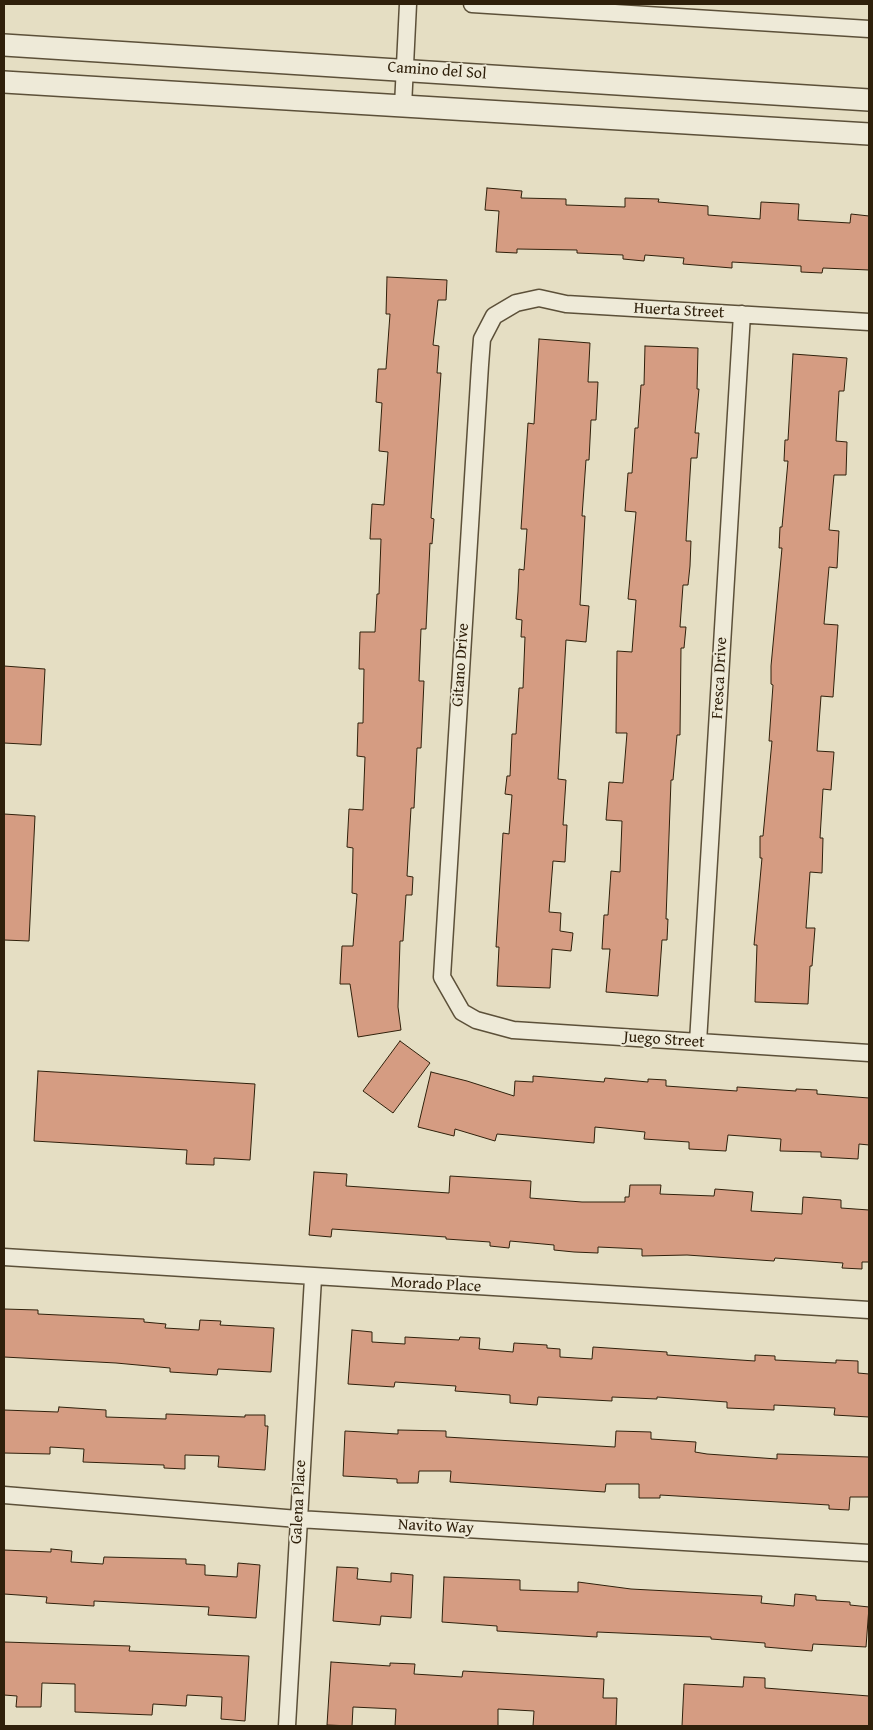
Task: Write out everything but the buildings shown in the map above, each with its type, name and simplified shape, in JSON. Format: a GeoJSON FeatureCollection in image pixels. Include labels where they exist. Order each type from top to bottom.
{"type":"FeatureCollection","features":[{"type":"Feature","properties":{"kind":"street"},"geometry":{"type":"LineString","coordinates":[[403,106],[408,4]]}},
{"type":"Feature","properties":{"kind":"street"},"geometry":{"type":"LineString","coordinates":[[472,4],[717,11],[869,29]]}},
{"type":"Feature","properties":{"kind":"street","name":"Camino del Sol"},"geometry":{"type":"LineString","coordinates":[[4,45],[404,68],[869,100]]}},
{"type":"Feature","properties":{"kind":"street"},"geometry":{"type":"LineString","coordinates":[[4,82],[869,134]]}},
{"type":"Feature","properties":{"kind":"street","name":"Huerta Street"},"geometry":{"type":"LineString","coordinates":[[494,316],[516,303],[539,298],[566,304],[869,322]]}},
{"type":"Feature","properties":{"kind":"street","name":"Fresca Drive"},"geometry":{"type":"LineString","coordinates":[[698,1042],[742,314]]}},
{"type":"Feature","properties":{"kind":"street","name":"Gitano Drive"},"geometry":{"type":"LineString","coordinates":[[462,1012],[442,977],[482,339],[494,316]]}},
{"type":"Feature","properties":{"kind":"street","name":"Juego Street"},"geometry":{"type":"LineString","coordinates":[[462,1012],[476,1020],[513,1030],[869,1053]]}},
{"type":"Feature","properties":{"kind":"street","name":"Morado Place"},"geometry":{"type":"LineString","coordinates":[[4,1257],[313,1278],[869,1310]]}},
{"type":"Feature","properties":{"kind":"street","name":"Galena Place"},"geometry":{"type":"LineString","coordinates":[[287,1726],[313,1278]]}},
{"type":"Feature","properties":{"kind":"street","name":"Navito Way"},"geometry":{"type":"LineString","coordinates":[[4,1495],[298,1519],[869,1553]]}}]}
